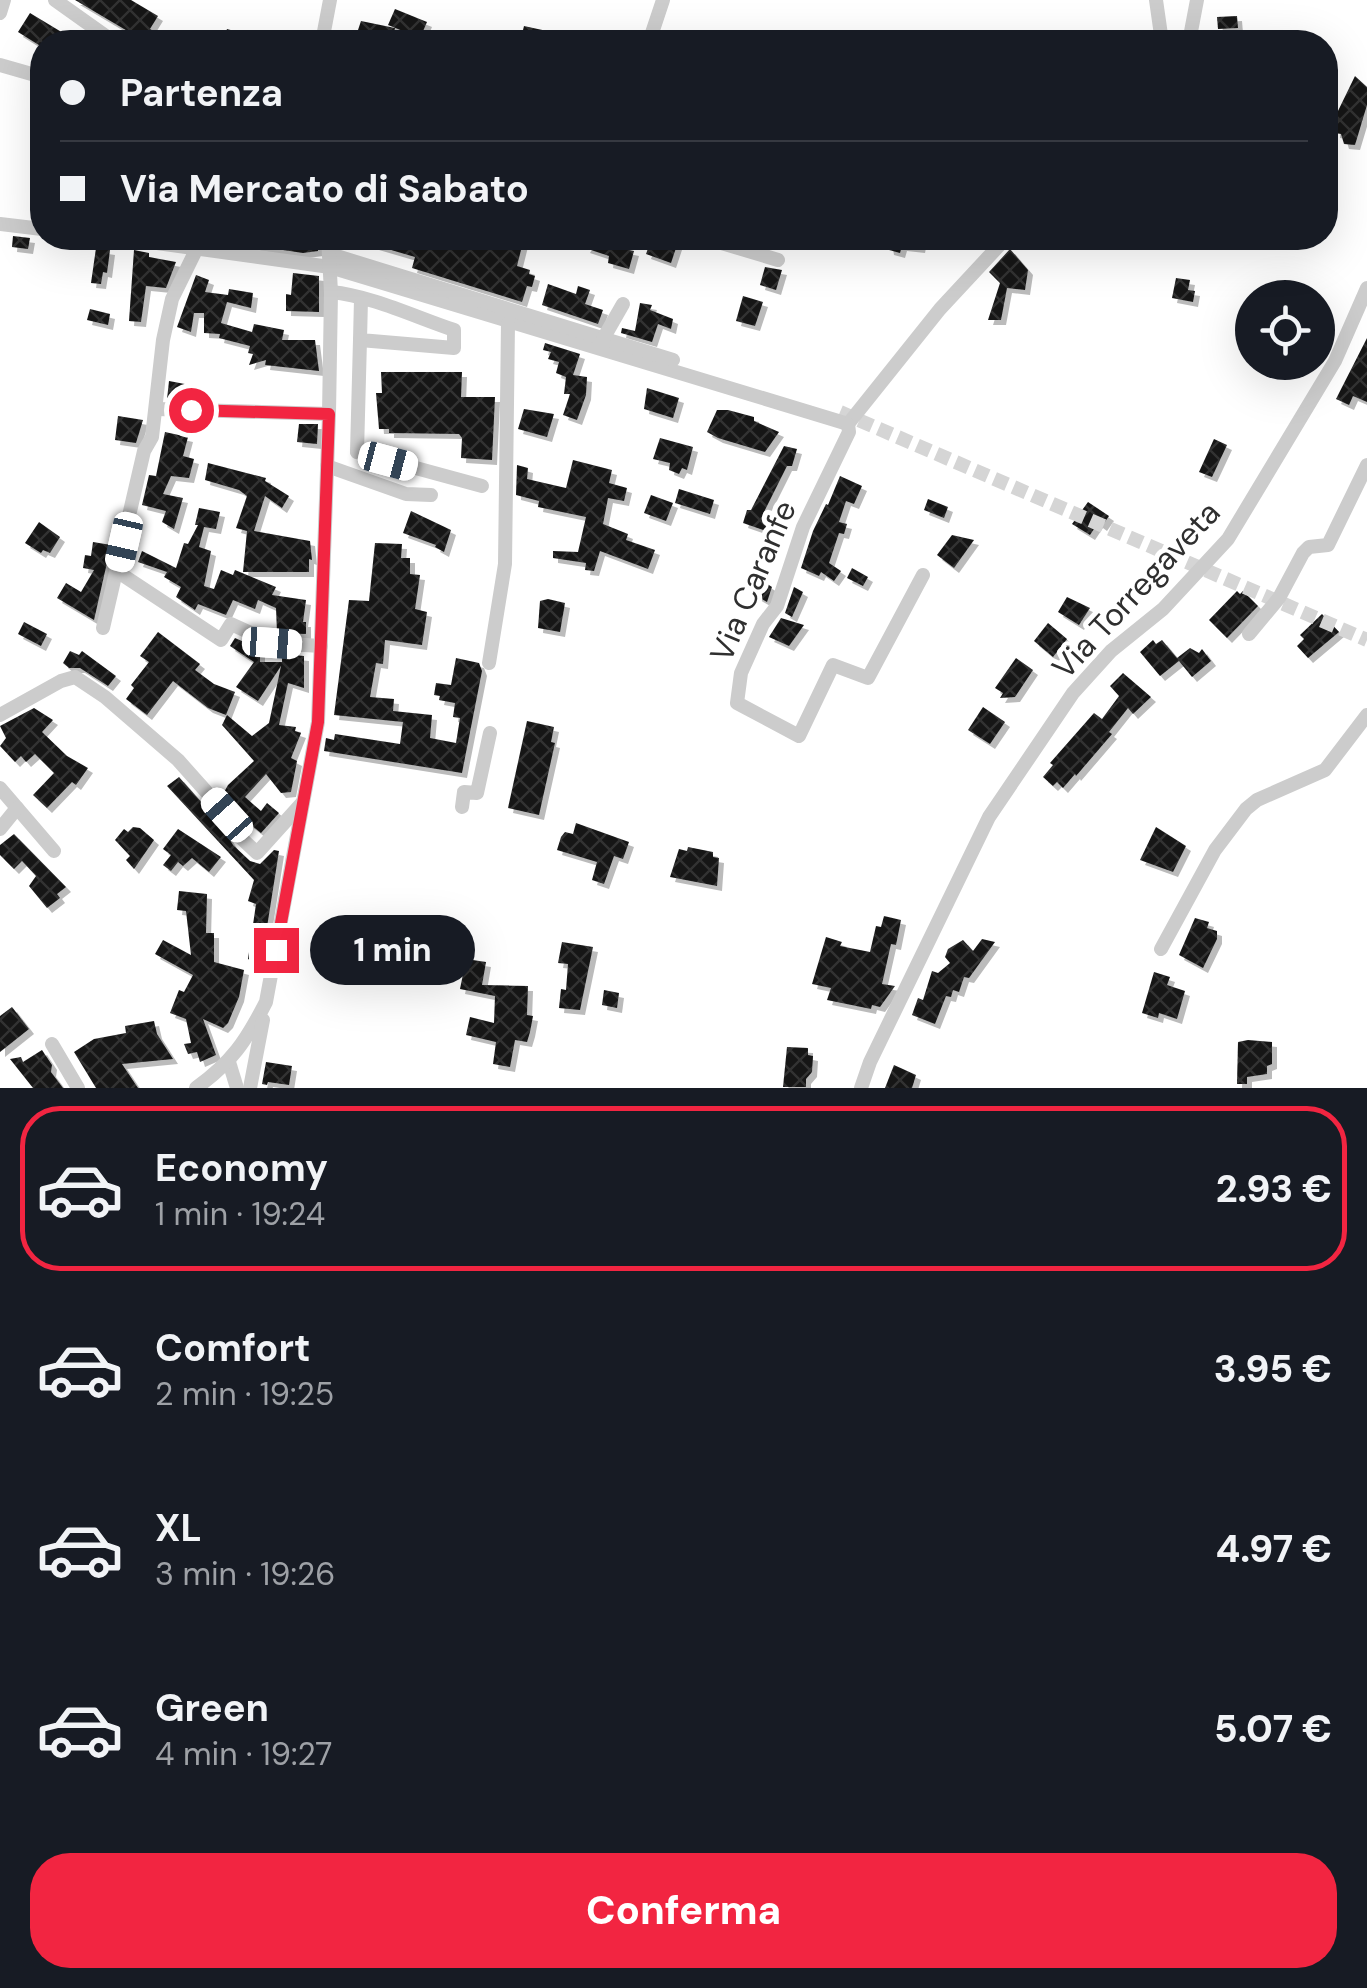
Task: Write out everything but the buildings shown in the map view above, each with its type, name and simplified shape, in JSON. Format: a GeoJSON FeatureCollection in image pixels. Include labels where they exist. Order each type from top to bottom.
{"type":"FeatureCollection","features":[{"type":"Feature","properties":{"kind":"street"},"geometry":{"type":"LineString","coordinates":[[0,12],[4,0]]}},
{"type":"Feature","properties":{"kind":"street"},"geometry":{"type":"LineString","coordinates":[[55,0],[97,30]]}},
{"type":"Feature","properties":{"kind":"street"},"geometry":{"type":"LineString","coordinates":[[324,30],[330,0]]}},
{"type":"Feature","properties":{"kind":"street"},"geometry":{"type":"LineString","coordinates":[[653,30],[662,0]]}},
{"type":"Feature","properties":{"kind":"street"},"geometry":{"type":"LineString","coordinates":[[1156,0],[1160,30]]}},
{"type":"Feature","properties":{"kind":"street"},"geometry":{"type":"LineString","coordinates":[[1191,30],[1197,0]]}},
{"type":"Feature","properties":{"kind":"street"},"geometry":{"type":"LineString","coordinates":[[0,65],[30,74]]}},
{"type":"Feature","properties":{"kind":"street"},"geometry":{"type":"LineString","coordinates":[[0,224],[30,227]]}},
{"type":"Feature","properties":{"kind":"street"},"geometry":{"type":"LineString","coordinates":[[104,628],[144,451],[152,438],[172,299],[196,250]]}},
{"type":"Feature","properties":{"kind":"street"},"geometry":{"type":"LineString","coordinates":[[250,250],[330,253],[844,418]]}},
{"type":"Feature","properties":{"kind":"street"},"geometry":{"type":"LineString","coordinates":[[745,250],[778,260]]}},
{"type":"Feature","properties":{"kind":"street","name":"Via Caranfe"},"geometry":{"type":"LineString","coordinates":[[923,575],[868,678],[833,665],[799,736],[737,703],[741,673],[763,624],[777,606],[803,527],[849,432],[844,418],[995,250]]}},
{"type":"Feature","properties":{"kind":"street"},"geometry":{"type":"LineString","coordinates":[[250,1088],[318,722],[332,468],[330,253]]}},
{"type":"Feature","properties":{"kind":"street"},"geometry":{"type":"LineString","coordinates":[[330,253],[508,323],[844,418]]}},
{"type":"Feature","properties":{"kind":"street","name":"Via Torregaveta"},"geometry":{"type":"LineString","coordinates":[[860,1088],[990,817],[1073,693],[1111,651],[1162,610],[1228,539],[1334,361],[1367,288]]}},
{"type":"Feature","properties":{"kind":"street"},"geometry":{"type":"LineString","coordinates":[[332,292],[454,330],[454,348],[360,340]]}},
{"type":"Feature","properties":{"kind":"street"},"geometry":{"type":"LineString","coordinates":[[357,452],[361,299]]}},
{"type":"Feature","properties":{"kind":"street"},"geometry":{"type":"LineString","coordinates":[[603,339],[623,304]]}},
{"type":"Feature","properties":{"kind":"street"},"geometry":{"type":"LineString","coordinates":[[489,663],[505,564],[508,323]]}},
{"type":"Feature","properties":{"kind":"street"},"geometry":{"type":"LineString","coordinates":[[156,409],[329,414]]}},
{"type":"Feature","properties":{"kind":"street"},"geometry":{"type":"LineString","coordinates":[[332,468],[357,452],[482,486]]}},
{"type":"Feature","properties":{"kind":"street"},"geometry":{"type":"LineString","coordinates":[[1249,634],[1278,598],[1303,553],[1309,547],[1328,545],[1367,464]]}},
{"type":"Feature","properties":{"kind":"street"},"geometry":{"type":"LineString","coordinates":[[332,468],[406,494],[431,495]]}},
{"type":"Feature","properties":{"kind":"street"},"geometry":{"type":"LineString","coordinates":[[118,572],[221,640],[231,624],[272,643],[321,646]]}},
{"type":"Feature","properties":{"kind":"street"},"geometry":{"type":"LineString","coordinates":[[0,715],[75,677],[105,697],[178,760],[257,854],[304,802]]}},
{"type":"Feature","properties":{"kind":"street"},"geometry":{"type":"LineString","coordinates":[[1161,949],[1215,850],[1246,810],[1257,800],[1326,770],[1367,715]]}},
{"type":"Feature","properties":{"kind":"street"},"geometry":{"type":"LineString","coordinates":[[462,807],[464,792],[477,793],[490,733]]}},
{"type":"Feature","properties":{"kind":"street"},"geometry":{"type":"LineString","coordinates":[[0,788],[54,850]]}},
{"type":"Feature","properties":{"kind":"street"},"geometry":{"type":"LineString","coordinates":[[0,829],[17,808]]}},
{"type":"Feature","properties":{"kind":"street"},"geometry":{"type":"LineString","coordinates":[[198,1087],[245,1044],[266,1002]]}},
{"type":"Feature","properties":{"kind":"street"},"geometry":{"type":"LineString","coordinates":[[52,1044],[78,1088]]}},
{"type":"Feature","properties":{"kind":"street"},"geometry":{"type":"LineString","coordinates":[[229,1062],[240,1064],[250,1088]]}},
{"type":"Feature","properties":{"kind":"street"},"geometry":{"type":"LineString","coordinates":[[229,1062],[236,1088]]}},
{"type":"Feature","properties":{"kind":"street"},"geometry":{"type":"LineString","coordinates":[[198,1087],[218,1088]]}},
{"type":"Feature","properties":{"kind":"tunnel"},"geometry":{"type":"LineString","coordinates":[[840,412],[1367,640]]}},
{"type":"Feature","properties":{"kind":"route"},"geometry":{"type":"LineString","coordinates":[[191,410],[329,414],[318,722],[276,950]]}}]}
